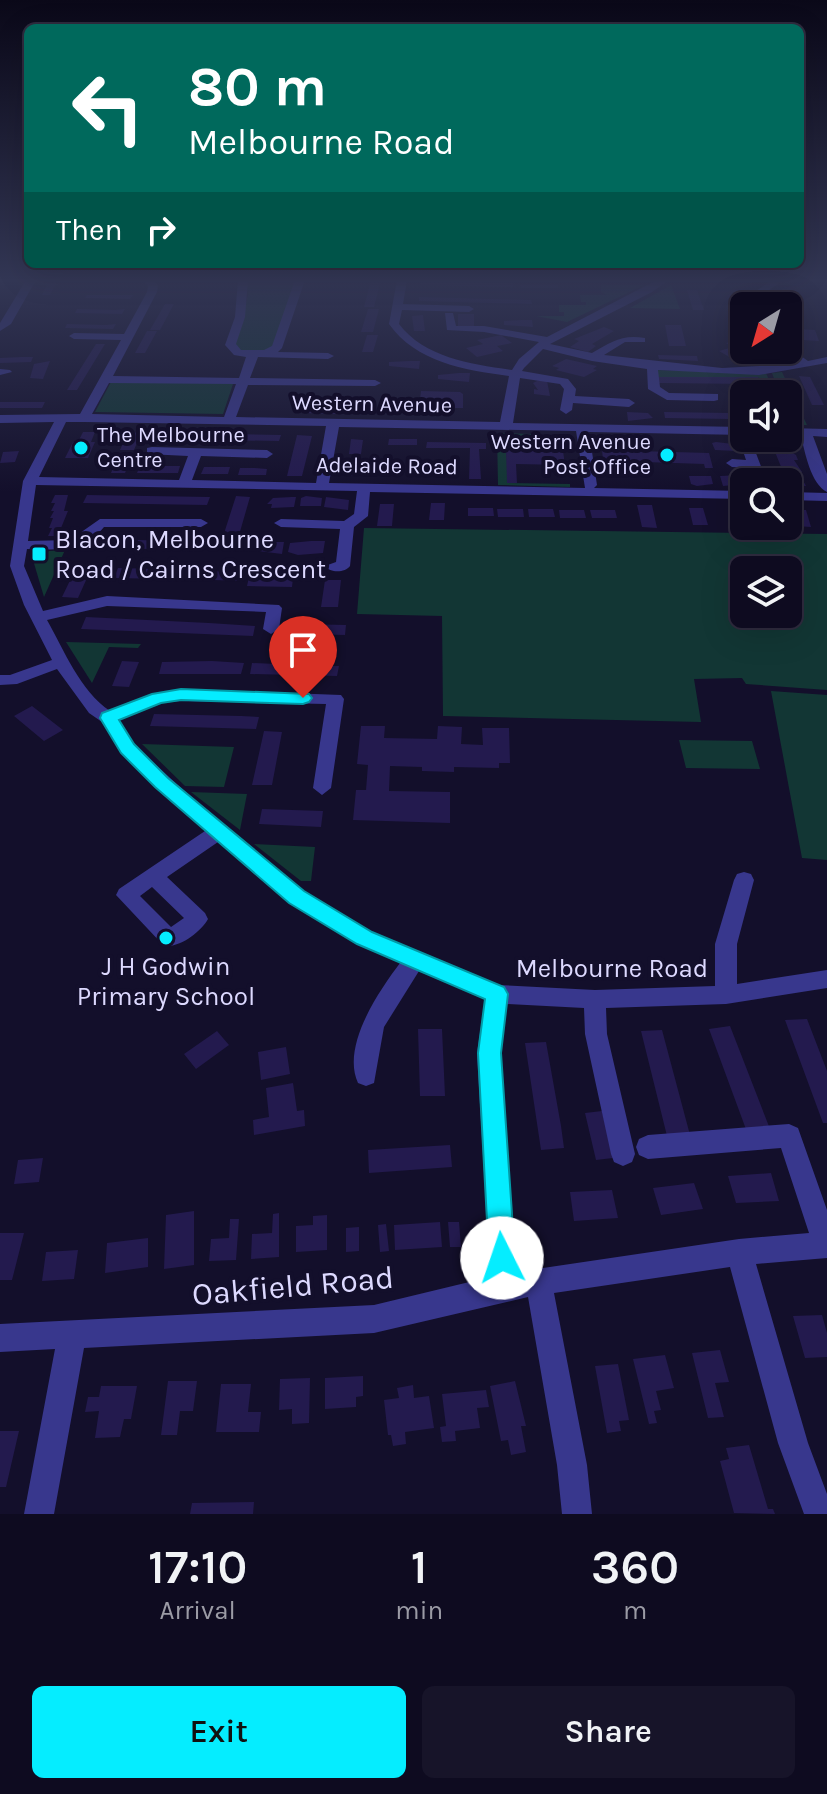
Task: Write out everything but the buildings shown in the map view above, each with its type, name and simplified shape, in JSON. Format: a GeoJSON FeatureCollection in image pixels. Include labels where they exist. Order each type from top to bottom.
{"type":"FeatureCollection","features":[{"type":"Feature","properties":{"kind":"street"},"geometry":{"type":"LineString","coordinates":[[84,418],[119,351]]}},
{"type":"Feature","properties":{"kind":"street"},"geometry":{"type":"LineString","coordinates":[[236,351],[328,356]]}},
{"type":"Feature","properties":{"kind":"street"},"geometry":{"type":"LineString","coordinates":[[426,351],[449,360],[564,381],[570,389],[568,405],[629,403]]}},
{"type":"Feature","properties":{"kind":"street"},"geometry":{"type":"LineString","coordinates":[[506,427],[517,373],[523,362],[538,351]]}},
{"type":"Feature","properties":{"kind":"street"},"geometry":{"type":"LineString","coordinates":[[565,351],[652,367],[768,370],[827,360]]}},
{"type":"Feature","properties":{"kind":"street"},"geometry":{"type":"LineString","coordinates":[[592,358],[604,351]]}},
{"type":"Feature","properties":{"kind":"street"},"geometry":{"type":"LineString","coordinates":[[569,352],[586,362],[617,362]]}},
{"type":"Feature","properties":{"kind":"street"},"geometry":{"type":"LineString","coordinates":[[229,421],[253,354]]}},
{"type":"Feature","properties":{"kind":"street"},"geometry":{"type":"LineString","coordinates":[[802,363],[807,365]]}},
{"type":"Feature","properties":{"kind":"street"},"geometry":{"type":"LineString","coordinates":[[652,367],[654,389],[667,396],[714,397]]}},
{"type":"Feature","properties":{"kind":"street"},"geometry":{"type":"LineString","coordinates":[[105,379],[375,383]]}},
{"type":"Feature","properties":{"kind":"street","name":"Melbourne Road"},"geometry":{"type":"LineString","coordinates":[[62,418],[30,481],[21,545],[9,567],[62,662],[89,702],[108,718],[128,749],[297,897],[364,938],[497,994],[595,999],[726,995],[827,979]]}},
{"type":"Feature","properties":{"kind":"street","name":"Western Avenue"},"geometry":{"type":"LineString","coordinates":[[0,419],[730,431]]}},
{"type":"Feature","properties":{"kind":"street"},"geometry":{"type":"LineString","coordinates":[[322,487],[333,423]]}},
{"type":"Feature","properties":{"kind":"street"},"geometry":{"type":"LineString","coordinates":[[582,428],[590,482],[607,478]]}},
{"type":"Feature","properties":{"kind":"street"},"geometry":{"type":"LineString","coordinates":[[802,432],[827,433]]}},
{"type":"Feature","properties":{"kind":"street"},"geometry":{"type":"LineString","coordinates":[[806,432],[813,458],[827,484]]}},
{"type":"Feature","properties":{"kind":"street"},"geometry":{"type":"LineString","coordinates":[[152,451],[267,454]]}},
{"type":"Feature","properties":{"kind":"street"},"geometry":{"type":"LineString","coordinates":[[184,485],[196,452]]}},
{"type":"Feature","properties":{"kind":"street"},"geometry":{"type":"LineString","coordinates":[[750,452],[755,468]]}},
{"type":"Feature","properties":{"kind":"street"},"geometry":{"type":"LineString","coordinates":[[732,463],[754,464]]}},
{"type":"Feature","properties":{"kind":"street","name":"Adelaide Road"},"geometry":{"type":"LineString","coordinates":[[30,481],[730,495]]}},
{"type":"Feature","properties":{"kind":"street"},"geometry":{"type":"LineString","coordinates":[[281,523],[347,525],[361,516],[364,488]]}},
{"type":"Feature","properties":{"kind":"street"},"geometry":{"type":"LineString","coordinates":[[802,496],[827,497]]}},
{"type":"Feature","properties":{"kind":"street"},"geometry":{"type":"LineString","coordinates":[[21,545],[70,546],[90,538],[100,523],[201,523]]}},
{"type":"Feature","properties":{"kind":"street"},"geometry":{"type":"LineString","coordinates":[[332,566],[343,566],[347,525]]}},
{"type":"Feature","properties":{"kind":"street"},"geometry":{"type":"LineString","coordinates":[[38,617],[107,601],[274,608],[271,629]]}},
{"type":"Feature","properties":{"kind":"street"},"geometry":{"type":"LineString","coordinates":[[1,681],[62,662]]}},
{"type":"Feature","properties":{"kind":"street"},"geometry":{"type":"LineString","coordinates":[[108,718],[158,698],[181,695],[335,699],[322,788]]}},
{"type":"Feature","properties":{"kind":"street"},"geometry":{"type":"LineString","coordinates":[[154,877],[219,831]]}},
{"type":"Feature","properties":{"kind":"street"},"geometry":{"type":"LineString","coordinates":[[726,995],[726,944],[744,880]]}},
{"type":"Feature","properties":{"kind":"street"},"geometry":{"type":"LineString","coordinates":[[366,1075],[366,1048],[375,1016],[414,961]]}},
{"type":"Feature","properties":{"kind":"street"},"geometry":{"type":"LineString","coordinates":[[497,994],[489,1053],[504,1287]]}},
{"type":"Feature","properties":{"kind":"street"},"geometry":{"type":"LineString","coordinates":[[595,999],[596,1034],[623,1154]]}},
{"type":"Feature","properties":{"kind":"street"},"geometry":{"type":"LineString","coordinates":[[648,1147],[789,1136],[827,1245]]}},
{"type":"Feature","properties":{"kind":"street","name":"Oakfield Road"},"geometry":{"type":"LineString","coordinates":[[0,1338],[374,1319],[504,1287],[739,1252],[827,1245]]}},
{"type":"Feature","properties":{"kind":"street"},"geometry":{"type":"LineString","coordinates":[[739,1252],[793,1443],[819,1514]]}},
{"type":"Feature","properties":{"kind":"street"},"geometry":{"type":"LineString","coordinates":[[539,1284],[572,1465],[577,1514]]}},
{"type":"Feature","properties":{"kind":"street"},"geometry":{"type":"LineString","coordinates":[[39,1514],[72,1336]]}},
{"type":"Feature","properties":{"kind":"green space"},"geometry":{"type":"Polygon","coordinates":[[[654,370],[766,373],[769,380],[759,380],[758,377],[657,377],[654,370]]]}},
{"type":"Feature","properties":{"kind":"green space"},"geometry":{"type":"Polygon","coordinates":[[[782,372],[786,380],[775,380],[772,373],[782,372]]]}},
{"type":"Feature","properties":{"kind":"green space"},"geometry":{"type":"Polygon","coordinates":[[[112,380],[233,384],[223,414],[95,412],[112,380]]]}},
{"type":"Feature","properties":{"kind":"green space"},"geometry":{"type":"Polygon","coordinates":[[[497,433],[532,434],[533,442],[506,441],[508,483],[570,484],[570,487],[498,485],[497,433]]]}},
{"type":"Feature","properties":{"kind":"green space"},"geometry":{"type":"Polygon","coordinates":[[[364,528],[730,533],[730,540],[802,540],[802,534],[827,534],[827,690],[746,684],[742,678],[694,679],[701,722],[443,716],[442,616],[357,614],[364,528]]]}},
{"type":"Feature","properties":{"kind":"green space"},"geometry":{"type":"Polygon","coordinates":[[[65,550],[44,597],[33,560],[49,551],[65,550]]]}},
{"type":"Feature","properties":{"kind":"green space"},"geometry":{"type":"Polygon","coordinates":[[[66,642],[141,644],[138,648],[109,647],[92,683],[66,642]]]}},
{"type":"Feature","properties":{"kind":"green space"},"geometry":{"type":"Polygon","coordinates":[[[771,691],[827,695],[827,860],[802,858],[771,691]]]}},
{"type":"Feature","properties":{"kind":"green space"},"geometry":{"type":"Polygon","coordinates":[[[679,740],[752,741],[760,769],[686,768],[679,740]]]}},
{"type":"Feature","properties":{"kind":"green space"},"geometry":{"type":"Polygon","coordinates":[[[142,744],[234,747],[224,787],[185,786],[142,744]]]}},
{"type":"Feature","properties":{"kind":"green space"},"geometry":{"type":"Polygon","coordinates":[[[191,792],[247,794],[240,830],[191,792]]]}},
{"type":"Feature","properties":{"kind":"green space"},"geometry":{"type":"Polygon","coordinates":[[[254,844],[315,847],[311,881],[301,881],[254,844]]]}},
{"type":"Feature","properties":{"kind":"place","name":"The Melbourne Centre"},"geometry":{"type":"Point","coordinates":[81,448]}},
{"type":"Feature","properties":{"kind":"place","name":"Western Avenue Post Office"},"geometry":{"type":"Point","coordinates":[667,455]}},
{"type":"Feature","properties":{"kind":"place","name":"Blacon, Melbourne Road / Cairns Crescent"},"geometry":{"type":"Point","coordinates":[39,554]}},
{"type":"Feature","properties":{"kind":"place","name":"J H Godwin Primary School"},"geometry":{"type":"Point","coordinates":[166,938]}},
{"type":"Feature","properties":{"kind":"route"},"geometry":{"type":"LineString","coordinates":[[303,698],[181,695],[158,698],[108,718],[128,749],[162,782],[297,897],[364,938],[497,994],[489,1053],[502,1258]]}}]}
